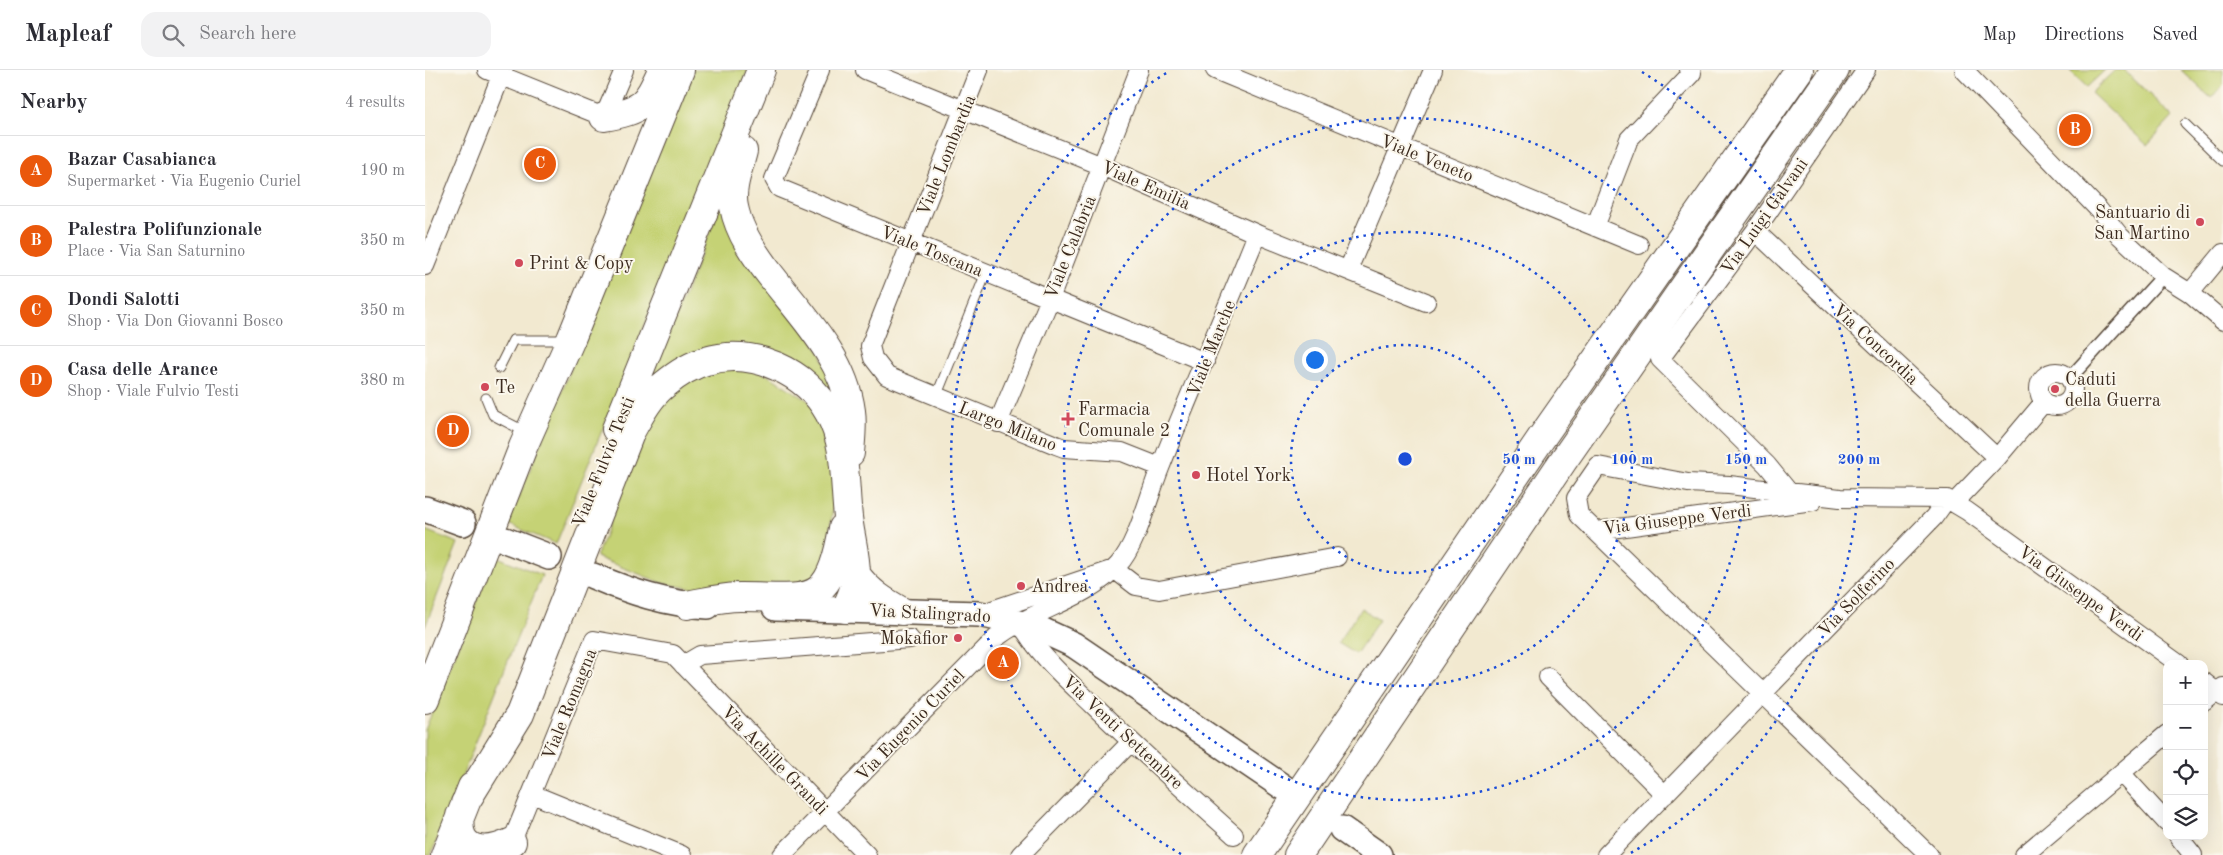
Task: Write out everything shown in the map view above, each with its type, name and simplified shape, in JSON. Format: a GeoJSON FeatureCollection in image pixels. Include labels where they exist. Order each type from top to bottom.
{"type":"FeatureCollection","features":[{"type":"Feature","properties":{"kind":"highway"},"geometry":{"type":"LineString","coordinates":[[604,117],[626,113],[643,104],[650,96],[662,70]]}},
{"type":"Feature","properties":{"kind":"highway"},"geometry":{"type":"LineString","coordinates":[[425,699],[526,440],[571,339],[680,70]]}},
{"type":"Feature","properties":{"kind":"highway"},"geometry":{"type":"LineString","coordinates":[[780,70],[777,76],[759,77],[734,189],[733,207],[756,256],[818,336],[833,360],[846,387],[851,411],[845,572],[835,586],[846,609]]}},
{"type":"Feature","properties":{"kind":"highway"},"geometry":{"type":"LineString","coordinates":[[1257,855],[1536,445],[1799,70]]}},
{"type":"Feature","properties":{"kind":"highway"},"geometry":{"type":"LineString","coordinates":[[1298,855],[1563,461],[1835,70]]}},
{"type":"Feature","properties":{"kind":"highway","name":"Viale Fulvio Testi"},"geometry":{"type":"LineString","coordinates":[[445,855],[759,77]]}},
{"type":"Feature","properties":{"kind":"highway"},"geometry":{"type":"LineString","coordinates":[[509,848],[488,854],[472,850],[464,844],[460,835],[463,810],[520,714],[631,431],[645,407],[662,386],[683,371],[707,361],[735,357],[766,362],[797,376],[817,394],[830,415],[840,439],[847,509]]}},
{"type":"Feature","properties":{"kind":"highway"},"geometry":{"type":"LineString","coordinates":[[425,656],[497,476],[526,440]]}},
{"type":"Feature","properties":{"kind":"highway"},"geometry":{"type":"LineString","coordinates":[[687,605],[732,597],[802,598],[845,572]]}},
{"type":"Feature","properties":{"kind":"highway"},"geometry":{"type":"LineString","coordinates":[[845,572],[901,611]]}},
{"type":"Feature","properties":{"kind":"main road"},"geometry":{"type":"LineString","coordinates":[[425,509],[463,524]]}},
{"type":"Feature","properties":{"kind":"main road"},"geometry":{"type":"LineString","coordinates":[[505,540],[549,557]]}},
{"type":"Feature","properties":{"kind":"main road","name":"Via Stalingrado"},"geometry":{"type":"LineString","coordinates":[[593,576],[637,594],[687,605],[979,614],[1020,622],[1074,645],[1283,787]]}},
{"type":"Feature","properties":{"kind":"main road"},"geometry":{"type":"LineString","coordinates":[[1342,829],[1379,855]]}},
{"type":"Feature","properties":{"kind":"street"},"geometry":{"type":"LineString","coordinates":[[425,266],[494,73],[604,117],[624,70]]}},
{"type":"Feature","properties":{"kind":"street","name":"Viale Toscana"},"geometry":{"type":"LineString","coordinates":[[819,70],[774,179],[779,188],[1205,362]]}},
{"type":"Feature","properties":{"kind":"street","name":"Viale Emilia"},"geometry":{"type":"LineString","coordinates":[[865,70],[1102,166],[1257,234],[1426,302]]}},
{"type":"Feature","properties":{"kind":"street","name":"Viale Lombardia"},"geometry":{"type":"LineString","coordinates":[[887,376],[873,358],[870,346],[979,70]]}},
{"type":"Feature","properties":{"kind":"street","name":"Viale Calabria"},"geometry":{"type":"LineString","coordinates":[[998,423],[1050,299],[1139,70]]}},
{"type":"Feature","properties":{"kind":"street","name":"Viale Veneto"},"geometry":{"type":"LineString","coordinates":[[1215,70],[1639,245]]}},
{"type":"Feature","properties":{"kind":"street"},"geometry":{"type":"LineString","coordinates":[[1348,270],[1433,70]]}},
{"type":"Feature","properties":{"kind":"street"},"geometry":{"type":"LineString","coordinates":[[1595,227],[1629,139],[1692,73],[1689,70]]}},
{"type":"Feature","properties":{"kind":"street","name":"Via Luigi Galvani"},"geometry":{"type":"LineString","coordinates":[[1758,456],[1660,359],[1755,231],[1866,70]]}},
{"type":"Feature","properties":{"kind":"street"},"geometry":{"type":"LineString","coordinates":[[1964,70],[2099,210],[2120,236],[2163,276],[2190,293],[2223,321]]}},
{"type":"Feature","properties":{"kind":"street","name":"Via Concordia"},"geometry":{"type":"LineString","coordinates":[[1755,231],[1997,458]]}},
{"type":"Feature","properties":{"kind":"street","name":"Viale Marche"},"geometry":{"type":"LineString","coordinates":[[1020,622],[1081,593],[1114,569],[1130,547],[1160,468],[1257,234]]}},
{"type":"Feature","properties":{"kind":"street"},"geometry":{"type":"LineString","coordinates":[[2190,293],[2223,253]]}},
{"type":"Feature","properties":{"kind":"street"},"geometry":{"type":"LineString","coordinates":[[2069,379],[2163,276]]}},
{"type":"Feature","properties":{"kind":"street"},"geometry":{"type":"LineString","coordinates":[[2054,372],[2065,375],[2069,379],[2073,389],[2072,395],[2065,404],[2054,406],[2044,402],[2039,386],[2044,376],[2054,372]]}},
{"type":"Feature","properties":{"kind":"street","name":"Largo Milano"},"geometry":{"type":"LineString","coordinates":[[887,376],[936,398],[1064,448],[1122,452],[1160,468]]}},
{"type":"Feature","properties":{"kind":"street","name":"Via Solferino"},"geometry":{"type":"LineString","coordinates":[[1606,855],[1934,517],[1997,458],[2044,402]]}},
{"type":"Feature","properties":{"kind":"street"},"geometry":{"type":"LineString","coordinates":[[1750,487],[1762,478],[1763,470],[1758,456]]}},
{"type":"Feature","properties":{"kind":"street"},"geometry":{"type":"LineString","coordinates":[[1758,456],[1789,492]]}},
{"type":"Feature","properties":{"kind":"street","name":"Via Giuseppe Verdi"},"geometry":{"type":"LineString","coordinates":[[1840,498],[1597,531],[1579,515],[1576,498],[1598,466],[1688,483],[1750,487],[1840,498],[1950,501],[2173,660]]}},
{"type":"Feature","properties":{"kind":"street"},"geometry":{"type":"LineString","coordinates":[[1597,531],[1929,855]]}},
{"type":"Feature","properties":{"kind":"street"},"geometry":{"type":"LineString","coordinates":[[979,614],[1114,569],[1136,586],[1159,590],[1337,557]]}},
{"type":"Feature","properties":{"kind":"street","name":"Via Venti Settembre"},"geometry":{"type":"LineString","coordinates":[[1020,622],[1040,653],[1131,742],[1234,835]]}},
{"type":"Feature","properties":{"kind":"street","name":"Via Eugenio Curiel"},"geometry":{"type":"LineString","coordinates":[[782,855],[993,641],[1020,622]]}},
{"type":"Feature","properties":{"kind":"street","name":"Via Stalingrado"},"geometry":{"type":"LineString","coordinates":[[683,665],[700,656],[910,639]]}},
{"type":"Feature","properties":{"kind":"street","name":"Viale Romagna"},"geometry":{"type":"LineString","coordinates":[[509,848],[594,640],[673,654],[683,665]]}},
{"type":"Feature","properties":{"kind":"street","name":"Via Achille Grandi"},"geometry":{"type":"LineString","coordinates":[[683,665],[867,855]]}},
{"type":"Feature","properties":{"kind":"street"},"geometry":{"type":"LineString","coordinates":[[1548,677],[1665,795]]}},
{"type":"Feature","properties":{"kind":"street"},"geometry":{"type":"LineString","coordinates":[[2024,855],[2163,737]]}},
{"type":"Feature","properties":{"kind":"street"},"geometry":{"type":"LineString","coordinates":[[1020,855],[1131,742]]}},
{"type":"Feature","properties":{"kind":"street"},"geometry":{"type":"LineString","coordinates":[[2121,773],[2163,819]]}},
{"type":"Feature","properties":{"kind":"street"},"geometry":{"type":"LineString","coordinates":[[532,794],[682,855]]}},
{"type":"Feature","properties":{"kind":"street"},"geometry":{"type":"LineString","coordinates":[[2181,840],[2193,855]]}},
{"type":"Feature","properties":{"kind":"lane"},"geometry":{"type":"LineString","coordinates":[[2185,124],[2223,161]]}},
{"type":"Feature","properties":{"kind":"lane"},"geometry":{"type":"LineString","coordinates":[[936,398],[986,273]]}},
{"type":"Feature","properties":{"kind":"lane"},"geometry":{"type":"LineString","coordinates":[[499,368],[513,340],[571,339]]}},
{"type":"Feature","properties":{"kind":"lane"},"geometry":{"type":"LineString","coordinates":[[487,398],[493,416],[526,440]]}},
{"type":"Feature","properties":{"kind":"green space"},"geometry":{"type":"Polygon","coordinates":[[[692,70],[748,70],[556,544],[508,524],[692,70]]]}},
{"type":"Feature","properties":{"kind":"green space"},"geometry":{"type":"Polygon","coordinates":[[[2069,70],[2105,70],[2087,87],[2069,70]]]}},
{"type":"Feature","properties":{"kind":"green space"},"geometry":{"type":"Polygon","coordinates":[[[2115,70],[2124,70],[2173,117],[2147,145],[2091,93],[2115,70]]]}},
{"type":"Feature","properties":{"kind":"green space"},"geometry":{"type":"Polygon","coordinates":[[[2181,70],[2223,70],[2223,85],[2211,98],[2181,70]]]}},
{"type":"Feature","properties":{"kind":"green space"},"geometry":{"type":"Polygon","coordinates":[[[723,205],[820,352],[839,397],[832,401],[788,362],[654,376],[654,370],[719,209],[723,205]]]}},
{"type":"Feature","properties":{"kind":"green space"},"geometry":{"type":"Polygon","coordinates":[[[755,367],[815,405],[839,464],[828,543],[821,571],[807,583],[700,590],[662,583],[596,557],[661,395],[697,370],[755,367]]]}},
{"type":"Feature","properties":{"kind":"green space"},"geometry":{"type":"Polygon","coordinates":[[[425,530],[458,543],[425,627],[425,530]]]}},
{"type":"Feature","properties":{"kind":"green space"},"geometry":{"type":"Polygon","coordinates":[[[495,556],[542,575],[431,855],[425,855],[425,730],[495,556]]]}},
{"type":"Feature","properties":{"kind":"green space"},"geometry":{"type":"Polygon","coordinates":[[[1361,608],[1379,620],[1356,654],[1338,643],[1361,608]]]}},
{"type":"Feature","properties":{"kind":"place","name":"Palestra Polifunzionale"},"geometry":{"type":"Point","coordinates":[2075,130]}},
{"type":"Feature","properties":{"kind":"place","name":"Dondi Salotti"},"geometry":{"type":"Point","coordinates":[540,164]}},
{"type":"Feature","properties":{"kind":"place","name":"Santuario di San Martino"},"geometry":{"type":"Point","coordinates":[2200,222]}},
{"type":"Feature","properties":{"kind":"place","name":"Print & Copy"},"geometry":{"type":"Point","coordinates":[519,263]}},
{"type":"Feature","properties":{"kind":"place","name":"Te"},"geometry":{"type":"Point","coordinates":[485,387]}},
{"type":"Feature","properties":{"kind":"place","name":"Caduti della Guerra"},"geometry":{"type":"Point","coordinates":[2055,389]}},
{"type":"Feature","properties":{"kind":"place","name":"Farmacia Comunale 2"},"geometry":{"type":"Point","coordinates":[1068,419]}},
{"type":"Feature","properties":{"kind":"place","name":"Casa delle Arance"},"geometry":{"type":"Point","coordinates":[453,431]}},
{"type":"Feature","properties":{"kind":"place","name":"Hotel York"},"geometry":{"type":"Point","coordinates":[1196,475]}},
{"type":"Feature","properties":{"kind":"place","name":"Andrea"},"geometry":{"type":"Point","coordinates":[1021,586]}},
{"type":"Feature","properties":{"kind":"place","name":"Mokafior"},"geometry":{"type":"Point","coordinates":[958,638]}},
{"type":"Feature","properties":{"kind":"place","name":"Bazar Casabianca"},"geometry":{"type":"Point","coordinates":[1003,663]}}]}
